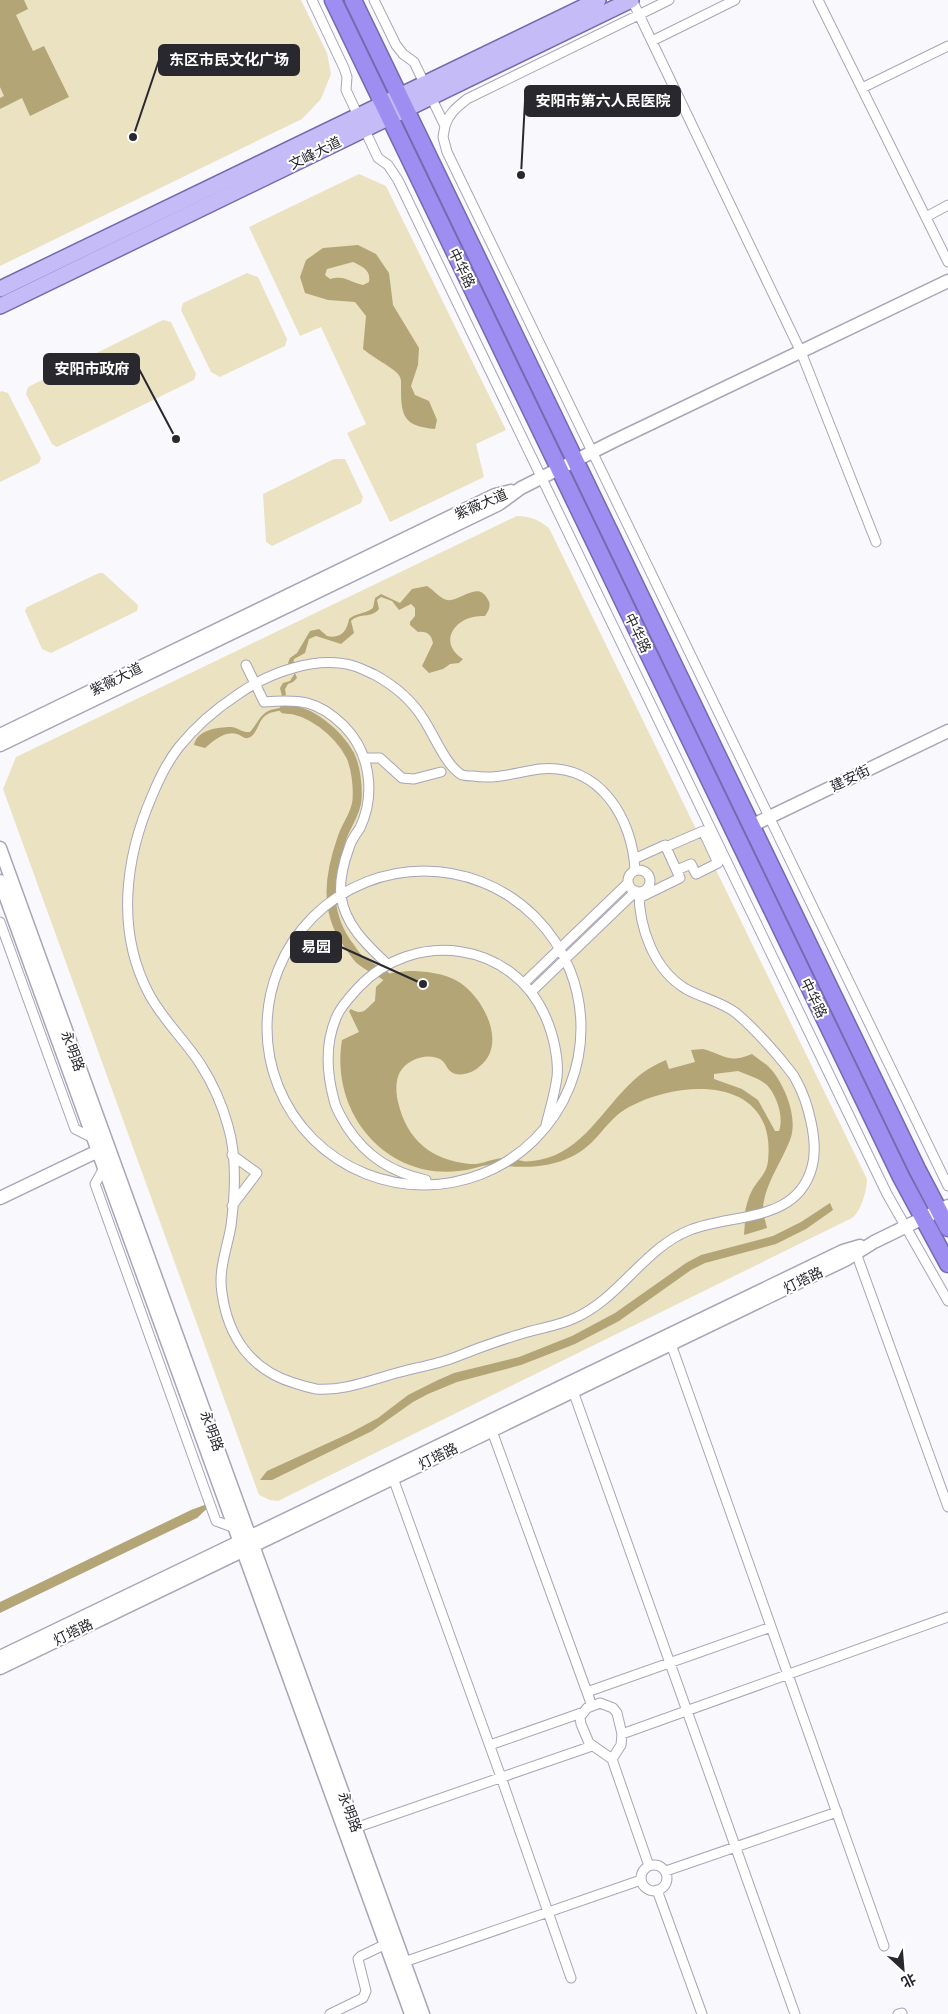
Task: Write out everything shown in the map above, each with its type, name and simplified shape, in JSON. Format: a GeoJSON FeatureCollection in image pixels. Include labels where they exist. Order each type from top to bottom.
{"type":"FeatureCollection","features":[{"type":"Feature","properties":{"kind":"highway","name":"中华路"},"geometry":{"type":"LineString","coordinates":[[333,0],[922,1219],[948,1264]]}},
{"type":"Feature","properties":{"kind":"highway","name":"中华路"},"geometry":{"type":"LineString","coordinates":[[353,0],[751,826],[943,1209],[948,1228]]}},
{"type":"Feature","properties":{"kind":"main road","name":"文峰大道"},"geometry":{"type":"LineString","coordinates":[[428,91],[598,0]]}},
{"type":"Feature","properties":{"kind":"main road","name":"文峰大道"},"geometry":{"type":"LineString","coordinates":[[0,290],[428,91],[632,0]]}},
{"type":"Feature","properties":{"kind":"main road","name":"文峰大道"},"geometry":{"type":"LineString","coordinates":[[0,306],[361,123]]}},
{"type":"Feature","properties":{"kind":"street"},"geometry":{"type":"LineString","coordinates":[[312,0],[344,68],[347,77],[346,90],[378,158],[388,165],[398,180],[883,1186],[948,1301]]}},
{"type":"Feature","properties":{"kind":"street"},"geometry":{"type":"LineString","coordinates":[[374,0],[396,45],[403,54],[414,62],[445,126]]}},
{"type":"Feature","properties":{"kind":"street"},"geometry":{"type":"LineString","coordinates":[[632,0],[801,352],[876,542]]}},
{"type":"Feature","properties":{"kind":"street"},"geometry":{"type":"LineString","coordinates":[[669,0],[467,99],[451,112],[443,137],[447,152],[948,1186]]}},
{"type":"Feature","properties":{"kind":"street"},"geometry":{"type":"LineString","coordinates":[[652,41],[735,0]]}},
{"type":"Feature","properties":{"kind":"street"},"geometry":{"type":"LineString","coordinates":[[818,0],[948,262]]}},
{"type":"Feature","properties":{"kind":"street"},"geometry":{"type":"LineString","coordinates":[[862,88],[948,46]]}},
{"type":"Feature","properties":{"kind":"street"},"geometry":{"type":"LineString","coordinates":[[926,216],[948,205]]}},
{"type":"Feature","properties":{"kind":"street"},"geometry":{"type":"LineString","coordinates":[[521,488],[948,281]]}},
{"type":"Feature","properties":{"kind":"street","name":"紫薇大道"},"geometry":{"type":"LineString","coordinates":[[0,735],[495,495],[521,488]]}},
{"type":"Feature","properties":{"kind":"street","name":"紫薇大道"},"geometry":{"type":"LineString","coordinates":[[0,745],[499,504],[521,488]]}},
{"type":"Feature","properties":{"kind":"street"},"geometry":{"type":"LineString","coordinates":[[628,883],[632,890],[638,894],[644,932],[660,965],[682,987],[731,1008],[761,1035],[796,1079],[808,1108],[814,1144],[812,1169],[797,1195],[785,1206],[768,1212],[688,1230],[657,1249],[616,1289],[589,1311],[562,1324],[522,1333],[439,1363],[349,1387],[314,1389],[278,1378],[254,1362],[233,1333],[221,1291],[222,1260],[231,1228],[234,1185],[232,1137],[222,1104],[200,1065],[148,993],[132,950],[127,896],[131,857],[142,819],[160,777],[177,750],[202,723],[229,700],[254,683],[298,667],[331,663],[353,666],[379,677],[399,690],[422,716],[447,760],[463,775],[488,778],[540,769],[568,770],[588,779],[605,792],[620,815],[631,839],[635,870]]}},
{"type":"Feature","properties":{"kind":"street"},"geometry":{"type":"LineString","coordinates":[[246,664],[264,702],[288,700],[312,703],[337,718],[359,746],[369,773],[368,803],[360,826],[349,847],[342,875],[341,896],[350,924],[366,944],[380,969]]}},
{"type":"Feature","properties":{"kind":"street","name":"建安街"},"geometry":{"type":"LineString","coordinates":[[751,826],[948,731]]}},
{"type":"Feature","properties":{"kind":"street"},"geometry":{"type":"LineString","coordinates":[[364,758],[380,758],[402,778],[414,780],[441,772]]}},
{"type":"Feature","properties":{"kind":"street"},"geometry":{"type":"LineString","coordinates":[[634,859],[703,830],[718,863],[696,874],[691,864],[677,870]]}},
{"type":"Feature","properties":{"kind":"street"},"geometry":{"type":"LineString","coordinates":[[638,894],[680,878],[666,847]]}},
{"type":"Feature","properties":{"kind":"street","name":"永明路"},"geometry":{"type":"LineString","coordinates":[[0,848],[247,1544],[411,2014]]}},
{"type":"Feature","properties":{"kind":"street"},"geometry":{"type":"LineString","coordinates":[[524,983],[628,883],[629,876],[635,870],[642,870],[648,875],[650,883],[646,889],[565,959],[531,992]]}},
{"type":"Feature","properties":{"kind":"street"},"geometry":{"type":"LineString","coordinates":[[425,872],[451,873],[477,880],[503,891],[530,913],[556,941],[560,949],[574,980],[582,1013],[582,1041],[576,1070],[568,1094],[556,1116],[525,1148],[499,1168],[480,1175],[444,1183],[406,1185],[375,1178],[338,1163],[316,1146],[288,1106],[271,1061],[267,1031],[269,1008],[275,980],[284,956],[313,916],[326,905],[353,888],[385,876],[425,872]]}},
{"type":"Feature","properties":{"kind":"street","name":"永明路"},"geometry":{"type":"LineString","coordinates":[[0,881],[235,1528],[247,1544],[356,1828],[423,2014]]}},
{"type":"Feature","properties":{"kind":"street"},"geometry":{"type":"LineString","coordinates":[[0,922],[75,1129],[95,1144]]}},
{"type":"Feature","properties":{"kind":"street"},"geometry":{"type":"LineString","coordinates":[[444,1183],[404,1175],[383,1164],[358,1144],[336,1109],[328,1079],[328,1050],[336,1018],[349,998],[380,969],[412,954],[454,950],[490,959],[524,983],[541,1006],[553,1033],[557,1075],[545,1127]]}},
{"type":"Feature","properties":{"kind":"street"},"geometry":{"type":"LineString","coordinates":[[0,1189],[95,1144]]}},
{"type":"Feature","properties":{"kind":"street"},"geometry":{"type":"LineString","coordinates":[[0,1198],[95,1144]]}},
{"type":"Feature","properties":{"kind":"street"},"geometry":{"type":"LineString","coordinates":[[232,1156],[257,1173],[232,1206]]}},
{"type":"Feature","properties":{"kind":"street","name":"灯塔路"},"geometry":{"type":"LineString","coordinates":[[0,1658],[492,1431],[943,1209]]}},
{"type":"Feature","properties":{"kind":"street","name":"灯塔路"},"geometry":{"type":"LineString","coordinates":[[0,1668],[247,1544],[834,1255],[874,1242]]}},
{"type":"Feature","properties":{"kind":"street"},"geometry":{"type":"LineString","coordinates":[[856,1253],[948,1507]]}},
{"type":"Feature","properties":{"kind":"street"},"geometry":{"type":"LineString","coordinates":[[671,1344],[884,1946]]}},
{"type":"Feature","properties":{"kind":"street"},"geometry":{"type":"LineString","coordinates":[[573,1391],[795,2014]]}},
{"type":"Feature","properties":{"kind":"street"},"geometry":{"type":"LineString","coordinates":[[492,1431],[586,1692],[588,1709]]}},
{"type":"Feature","properties":{"kind":"street"},"geometry":{"type":"LineString","coordinates":[[393,1478],[490,1745],[571,1978]]}},
{"type":"Feature","properties":{"kind":"street"},"geometry":{"type":"LineString","coordinates":[[622,1734],[948,1617]]}},
{"type":"Feature","properties":{"kind":"street"},"geometry":{"type":"LineString","coordinates":[[586,1692],[771,1627]]}},
{"type":"Feature","properties":{"kind":"street"},"geometry":{"type":"LineString","coordinates":[[490,1745],[600,1703],[614,1708],[622,1734],[621,1745],[612,1759]]}},
{"type":"Feature","properties":{"kind":"street"},"geometry":{"type":"LineString","coordinates":[[588,1709],[580,1717],[585,1735],[592,1746],[612,1759],[649,1866]]}},
{"type":"Feature","properties":{"kind":"street"},"geometry":{"type":"LineString","coordinates":[[356,1828],[592,1746]]}},
{"type":"Feature","properties":{"kind":"street"},"geometry":{"type":"LineString","coordinates":[[666,1871],[837,1812]]}},
{"type":"Feature","properties":{"kind":"street"},"geometry":{"type":"LineString","coordinates":[[649,1866],[659,1866],[666,1871],[666,1884],[657,1890],[647,1888],[642,1880],[642,1873],[649,1866]]}},
{"type":"Feature","properties":{"kind":"street"},"geometry":{"type":"LineString","coordinates":[[404,1962],[642,1880]]}},
{"type":"Feature","properties":{"kind":"street"},"geometry":{"type":"LineString","coordinates":[[657,1890],[702,2014]]}},
{"type":"Feature","properties":{"kind":"street"},"geometry":{"type":"LineString","coordinates":[[330,2014],[363,1998],[366,1991],[358,1959],[386,1944]]}},
{"type":"Feature","properties":{"kind":"shaded area"},"geometry":{"type":"Polygon","coordinates":[[[0,0],[301,0],[327,53],[331,74],[321,99],[302,119],[0,266],[0,0]]]}},
{"type":"Feature","properties":{"kind":"shaded area"},"geometry":{"type":"Polygon","coordinates":[[[0,0],[24,0],[28,9],[16,15],[33,51],[44,46],[69,97],[30,116],[22,98],[0,109],[0,98],[4,96],[0,87],[0,0]]]}},
{"type":"Feature","properties":{"kind":"shaded area"},"geometry":{"type":"Polygon","coordinates":[[[359,174],[386,186],[506,430],[476,444],[484,477],[390,522],[347,433],[366,424],[321,327],[300,336],[249,227],[359,174]]]}},
{"type":"Feature","properties":{"kind":"shaded area"},"geometry":{"type":"Polygon","coordinates":[[[358,245],[376,254],[389,273],[393,305],[419,348],[418,365],[411,386],[415,395],[429,401],[437,420],[435,429],[417,426],[407,419],[402,407],[401,381],[399,376],[395,371],[363,349],[366,316],[355,302],[328,300],[305,293],[300,277],[306,260],[323,248],[358,245]],[[353,262],[327,269],[325,275],[330,279],[343,278],[363,285],[369,282],[369,275],[366,269],[353,262]]]}},
{"type":"Feature","properties":{"kind":"shaded area"},"geometry":{"type":"Polygon","coordinates":[[[247,273],[258,277],[287,339],[285,346],[220,377],[211,372],[181,310],[183,303],[247,273]]]}},
{"type":"Feature","properties":{"kind":"shaded area"},"geometry":{"type":"Polygon","coordinates":[[[163,320],[171,322],[196,374],[194,380],[57,447],[52,444],[26,394],[28,387],[163,320]]]}},
{"type":"Feature","properties":{"kind":"shaded area"},"geometry":{"type":"Polygon","coordinates":[[[0,392],[8,393],[41,458],[39,463],[0,482],[0,392]]]}},
{"type":"Feature","properties":{"kind":"shaded area"},"geometry":{"type":"Polygon","coordinates":[[[334,459],[345,459],[363,497],[361,503],[272,546],[266,542],[263,494],[334,459]]]}},
{"type":"Feature","properties":{"kind":"shaded area"},"geometry":{"type":"Polygon","coordinates":[[[517,516],[534,519],[549,528],[867,1179],[865,1195],[861,1206],[852,1218],[278,1501],[270,1500],[259,1495],[3,789],[16,757],[517,516]]]}},
{"type":"Feature","properties":{"kind":"shaded area"},"geometry":{"type":"Polygon","coordinates":[[[99,573],[103,573],[138,605],[137,611],[51,653],[42,649],[25,611],[27,607],[99,573]]]}},
{"type":"Feature","properties":{"kind":"shaded area"},"geometry":{"type":"Polygon","coordinates":[[[427,586],[441,598],[447,600],[478,591],[483,593],[489,601],[488,612],[485,616],[466,619],[453,630],[450,637],[451,645],[455,652],[463,659],[459,663],[450,664],[443,669],[429,673],[422,666],[433,643],[428,634],[418,632],[410,625],[415,616],[415,608],[411,604],[399,610],[392,601],[381,597],[377,600],[379,609],[376,612],[354,618],[351,621],[354,633],[341,644],[316,636],[309,639],[305,653],[294,659],[293,665],[290,666],[288,663],[290,658],[297,653],[310,631],[319,629],[327,636],[340,635],[347,627],[349,619],[373,608],[375,598],[381,594],[400,603],[412,589],[427,586]]]}},
{"type":"Feature","properties":{"kind":"shaded area"},"geometry":{"type":"Polygon","coordinates":[[[295,673],[297,678],[288,684],[285,689],[286,695],[282,696],[280,688],[283,683],[290,681],[295,673]]]}},
{"type":"Feature","properties":{"kind":"shaded area"},"geometry":{"type":"Polygon","coordinates":[[[284,705],[283,710],[269,713],[263,718],[251,737],[247,738],[233,733],[220,737],[205,748],[194,745],[199,736],[208,730],[231,727],[244,732],[250,732],[265,713],[280,708],[284,705]]]}},
{"type":"Feature","properties":{"kind":"shaded area"},"geometry":{"type":"Polygon","coordinates":[[[408,971],[441,975],[459,982],[468,989],[484,1009],[492,1034],[492,1046],[488,1057],[480,1066],[469,1073],[460,1075],[452,1073],[444,1062],[435,1057],[417,1058],[407,1064],[397,1079],[396,1091],[402,1115],[408,1127],[414,1137],[432,1153],[456,1162],[470,1164],[507,1158],[475,1168],[445,1172],[418,1168],[394,1157],[373,1141],[357,1120],[346,1096],[341,1069],[342,1040],[359,1032],[349,1011],[351,1009],[358,1012],[364,1011],[375,1001],[376,987],[391,973],[408,971]]]}},
{"type":"Feature","properties":{"kind":"shaded area"},"geometry":{"type":"Polygon","coordinates":[[[703,1049],[727,1058],[744,1057],[752,1054],[768,1066],[784,1091],[793,1121],[792,1131],[790,1140],[767,1190],[763,1208],[745,1212],[751,1193],[765,1172],[767,1165],[767,1133],[758,1113],[742,1099],[722,1091],[699,1089],[675,1091],[651,1098],[620,1113],[582,1151],[565,1160],[540,1166],[506,1166],[517,1159],[524,1161],[539,1160],[568,1148],[580,1139],[623,1091],[649,1068],[666,1060],[669,1069],[695,1062],[691,1050],[703,1049]],[[738,1071],[714,1074],[714,1079],[742,1089],[758,1100],[775,1131],[779,1131],[780,1113],[777,1101],[771,1090],[760,1080],[738,1071]]]}},
{"type":"Feature","properties":{"kind":"shaded area"},"geometry":{"type":"Polygon","coordinates":[[[830,1203],[833,1210],[806,1229],[776,1244],[705,1263],[691,1270],[619,1321],[575,1344],[521,1365],[457,1382],[428,1394],[413,1402],[372,1431],[272,1480],[260,1480],[267,1471],[350,1433],[378,1418],[408,1395],[438,1380],[454,1373],[519,1357],[572,1336],[615,1313],[686,1263],[701,1255],[773,1236],[801,1222],[830,1203]]]}},
{"type":"Feature","properties":{"kind":"shaded area"},"geometry":{"type":"Polygon","coordinates":[[[764,1216],[767,1228],[744,1235],[745,1221],[764,1216]]]}},
{"type":"Feature","properties":{"kind":"shaded area"},"geometry":{"type":"Polygon","coordinates":[[[215,1501],[197,1518],[0,1613],[0,1602],[191,1510],[215,1501]]]}},
{"type":"Feature","properties":{"kind":"waterway"},"geometry":{"type":"LineString","coordinates":[[284,709],[304,713],[331,731],[345,747],[354,765],[357,800],[334,865],[331,892],[332,905],[340,931],[359,959],[387,977]]}},
{"type":"Feature","properties":{"kind":"place","name":"东区市民文化广场"},"geometry":{"type":"Point","coordinates":[133,137]}},
{"type":"Feature","properties":{"kind":"place","name":"安阳市第六人民医院"},"geometry":{"type":"Point","coordinates":[521,175]}},
{"type":"Feature","properties":{"kind":"place","name":"安阳市政府"},"geometry":{"type":"Point","coordinates":[176,439]}},
{"type":"Feature","properties":{"kind":"place","name":"易园"},"geometry":{"type":"Point","coordinates":[423,984]}}]}
